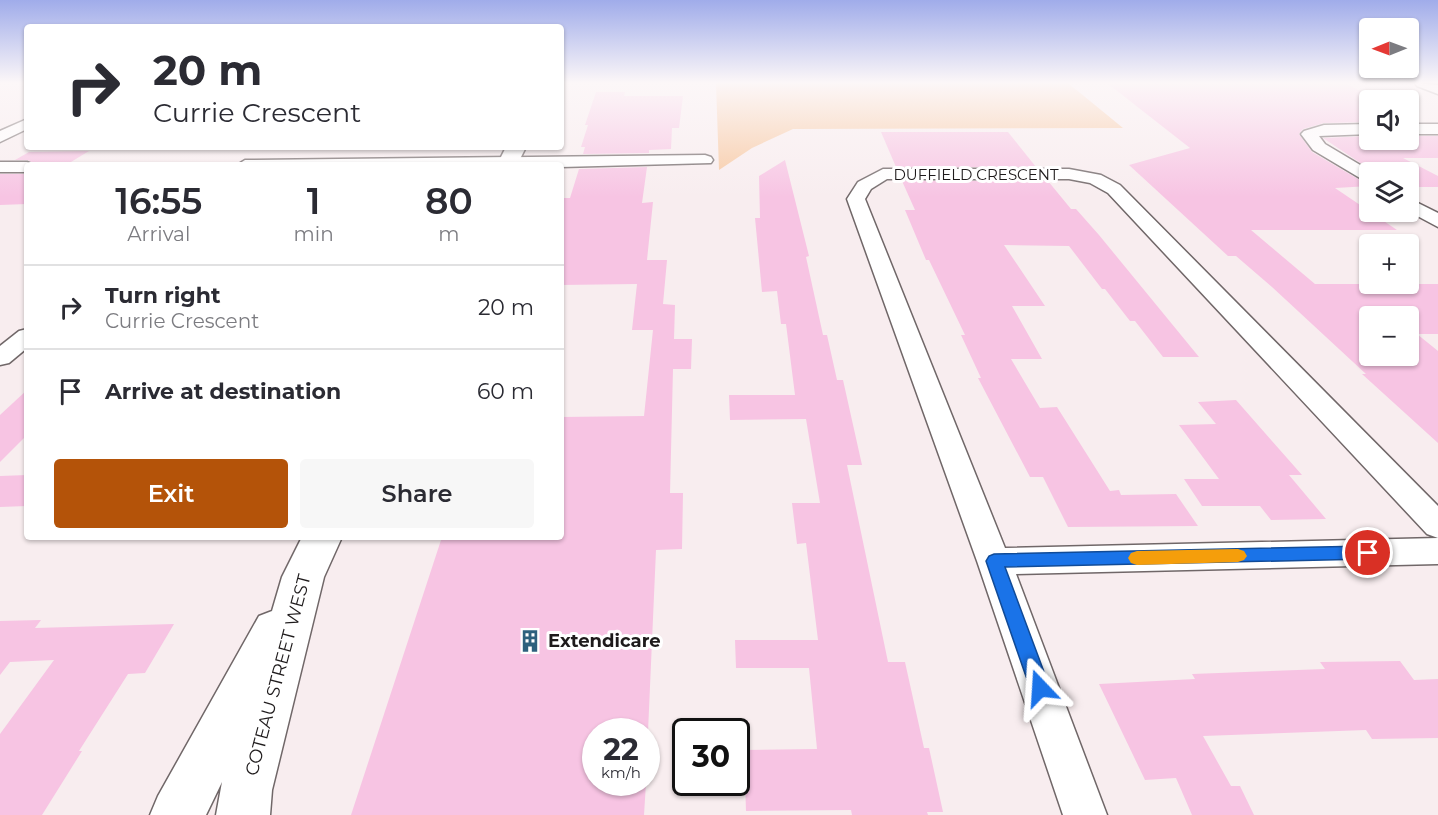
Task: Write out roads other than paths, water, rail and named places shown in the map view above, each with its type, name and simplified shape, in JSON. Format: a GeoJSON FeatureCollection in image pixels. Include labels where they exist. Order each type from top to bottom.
{"type":"FeatureCollection","features":[{"type":"Feature","properties":{"kind":"street"},"geometry":{"type":"LineString","coordinates":[[0,137],[24,125]]}},
{"type":"Feature","properties":{"kind":"street"},"geometry":{"type":"LineString","coordinates":[[1359,129],[1324,130],[1309,134],[1319,147],[1359,172]]}},
{"type":"Feature","properties":{"kind":"street"},"geometry":{"type":"LineString","coordinates":[[1419,129],[1438,129]]}},
{"type":"Feature","properties":{"kind":"street"},"geometry":{"type":"LineString","coordinates":[[237,162],[251,150]]}},
{"type":"Feature","properties":{"kind":"street"},"geometry":{"type":"LineString","coordinates":[[359,162],[511,158],[705,160]]}},
{"type":"Feature","properties":{"kind":"street"},"geometry":{"type":"LineString","coordinates":[[0,167],[24,167]]}},
{"type":"Feature","properties":{"kind":"street","name":"DUFFIELD CRESCENT"},"geometry":{"type":"LineString","coordinates":[[1085,815],[994,561],[856,200],[864,186],[883,174],[1069,174],[1095,179],[1114,189],[1438,526]]}},
{"type":"Feature","properties":{"kind":"street"},"geometry":{"type":"LineString","coordinates":[[1419,210],[1438,221]]}},
{"type":"Feature","properties":{"kind":"street"},"geometry":{"type":"LineString","coordinates":[[0,358],[24,338]]}},
{"type":"Feature","properties":{"kind":"street"},"geometry":{"type":"LineString","coordinates":[[994,561],[1438,551]]}},
{"type":"Feature","properties":{"kind":"street"},"geometry":{"type":"LineString","coordinates":[[177,815],[313,557]]}},
{"type":"Feature","properties":{"kind":"street","name":"COTEAU STREET WEST"},"geometry":{"type":"LineString","coordinates":[[243,815],[246,790],[313,557]]}},
{"type":"Feature","properties":{"kind":"place","name":"Extendicare"},"geometry":{"type":"Point","coordinates":[530,641]}}]}
